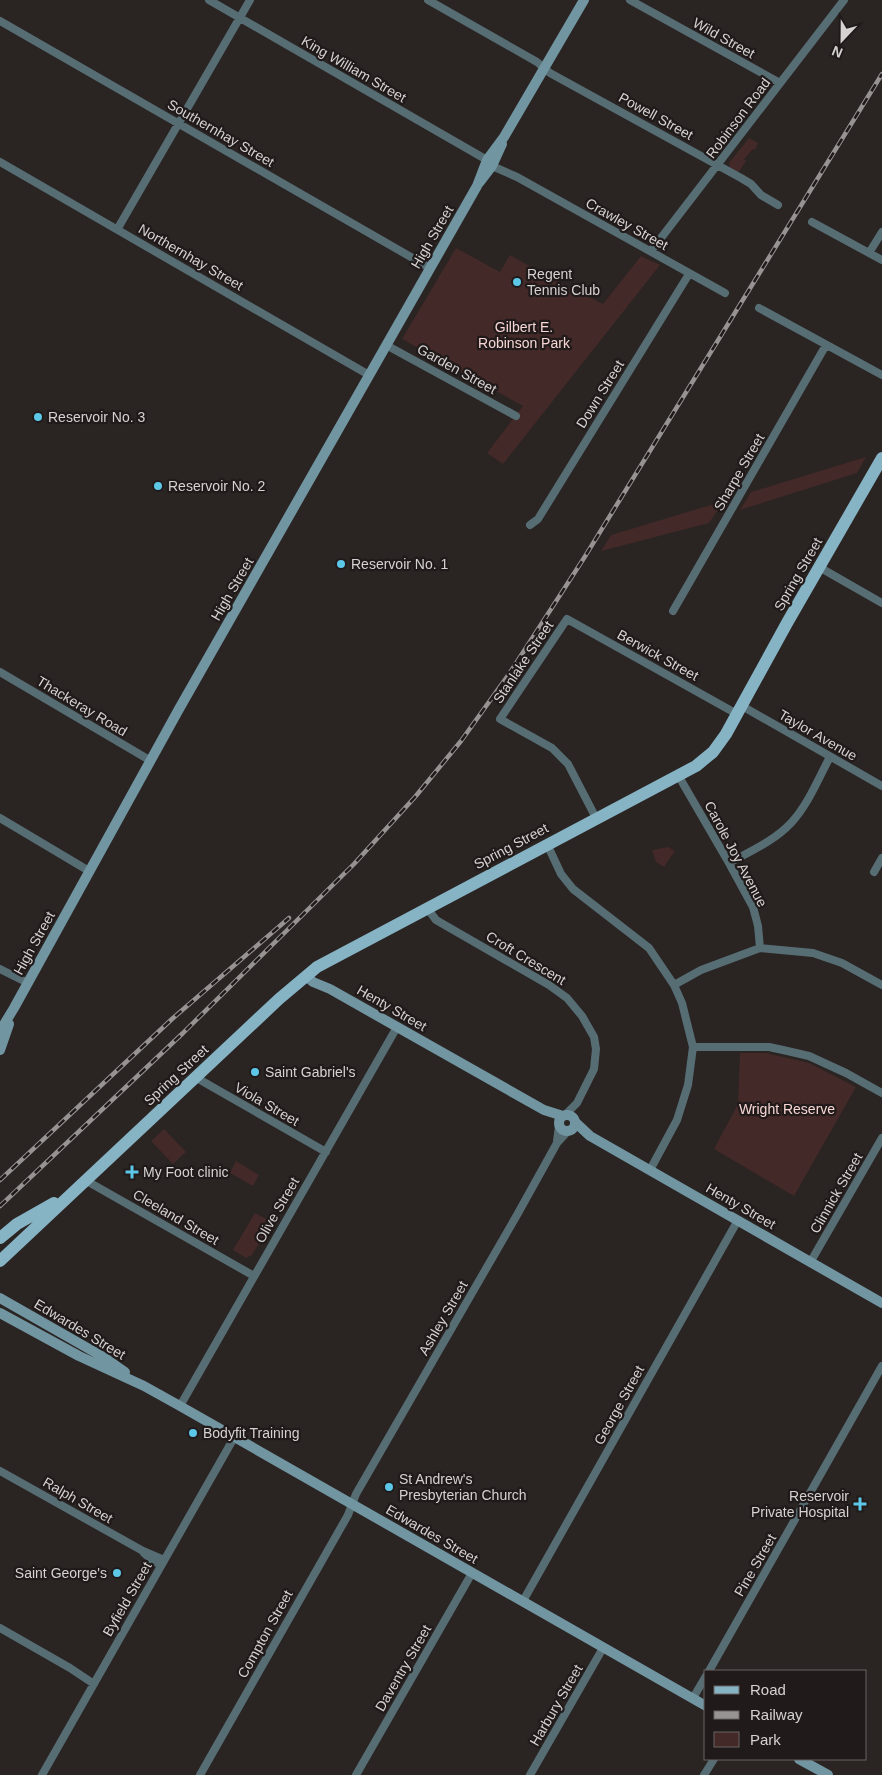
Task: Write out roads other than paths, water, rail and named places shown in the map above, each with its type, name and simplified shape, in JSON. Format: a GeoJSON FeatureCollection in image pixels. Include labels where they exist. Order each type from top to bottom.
{"type":"FeatureCollection","features":[{"type":"Feature","properties":{"kind":"main road","name":"Spring Street"},"geometry":{"type":"LineString","coordinates":[[0,1238],[33,1221],[71,1193],[195,1077],[310,973],[325,962],[696,766],[713,752],[740,710],[819,567],[879,472],[882,458]]}},
{"type":"Feature","properties":{"kind":"main road","name":"Spring Street"},"geometry":{"type":"LineString","coordinates":[[0,1261],[33,1221]]}},
{"type":"Feature","properties":{"kind":"street","name":"King William Street"},"geometry":{"type":"LineString","coordinates":[[209,0],[491,162]]}},
{"type":"Feature","properties":{"kind":"street"},"geometry":{"type":"LineString","coordinates":[[118,228],[250,0]]}},
{"type":"Feature","properties":{"kind":"street","name":"Powell Street"},"geometry":{"type":"LineString","coordinates":[[428,0],[537,62],[550,73],[741,178],[751,184],[761,195],[778,205]]}},
{"type":"Feature","properties":{"kind":"street","name":"High Street"},"geometry":{"type":"LineString","coordinates":[[0,1031],[369,374],[584,0]]}},
{"type":"Feature","properties":{"kind":"street","name":"Wild Street"},"geometry":{"type":"LineString","coordinates":[[630,0],[780,83]]}},
{"type":"Feature","properties":{"kind":"street","name":"Robinson Road"},"geometry":{"type":"LineString","coordinates":[[651,251],[844,0]]}},
{"type":"Feature","properties":{"kind":"street","name":"Southernhay Street"},"geometry":{"type":"LineString","coordinates":[[0,21],[430,268]]}},
{"type":"Feature","properties":{"kind":"street","name":"Northernhay Street"},"geometry":{"type":"LineString","coordinates":[[0,162],[118,228],[130,237],[369,374]]}},
{"type":"Feature","properties":{"kind":"street","name":"Crawley Street"},"geometry":{"type":"LineString","coordinates":[[491,162],[726,293]]}},
{"type":"Feature","properties":{"kind":"street"},"geometry":{"type":"LineString","coordinates":[[812,222],[882,260]]}},
{"type":"Feature","properties":{"kind":"street"},"geometry":{"type":"LineString","coordinates":[[870,253],[882,232]]}},
{"type":"Feature","properties":{"kind":"street","name":"Down Street"},"geometry":{"type":"LineString","coordinates":[[530,525],[538,520],[689,274]]}},
{"type":"Feature","properties":{"kind":"street"},"geometry":{"type":"LineString","coordinates":[[759,308],[882,375]]}},
{"type":"Feature","properties":{"kind":"street","name":"Garden Street"},"geometry":{"type":"LineString","coordinates":[[386,345],[516,416]]}},
{"type":"Feature","properties":{"kind":"street","name":"Sharpe Street"},"geometry":{"type":"LineString","coordinates":[[673,611],[826,345]]}},
{"type":"Feature","properties":{"kind":"street"},"geometry":{"type":"LineString","coordinates":[[819,567],[882,603]]}},
{"type":"Feature","properties":{"kind":"street","name":"Berwick Street"},"geometry":{"type":"LineString","coordinates":[[567,619],[740,710]]}},
{"type":"Feature","properties":{"kind":"street","name":"Stanlake Street"},"geometry":{"type":"LineString","coordinates":[[567,619],[500,719],[552,748],[568,764],[596,818]]}},
{"type":"Feature","properties":{"kind":"street","name":"Thackeray Road"},"geometry":{"type":"LineString","coordinates":[[0,672],[151,761]]}},
{"type":"Feature","properties":{"kind":"street","name":"Taylor Avenue"},"geometry":{"type":"LineString","coordinates":[[740,710],[882,786]]}},
{"type":"Feature","properties":{"kind":"street"},"geometry":{"type":"LineString","coordinates":[[729,863],[768,842],[790,823],[805,804],[830,757]]}},
{"type":"Feature","properties":{"kind":"street","name":"Carole Joy Avenue"},"geometry":{"type":"LineString","coordinates":[[678,775],[753,907],[758,926],[760,948]]}},
{"type":"Feature","properties":{"kind":"street"},"geometry":{"type":"LineString","coordinates":[[0,818],[90,872]]}},
{"type":"Feature","properties":{"kind":"street"},"geometry":{"type":"LineString","coordinates":[[547,844],[561,874],[573,889],[649,948],[674,985],[682,1003],[693,1047],[688,1085],[678,1120],[650,1170]]}},
{"type":"Feature","properties":{"kind":"street"},"geometry":{"type":"LineString","coordinates":[[874,872],[882,858]]}},
{"type":"Feature","properties":{"kind":"street","name":"Croft Crescent"},"geometry":{"type":"LineString","coordinates":[[427,908],[436,920],[559,992],[582,1016],[594,1037],[596,1058],[590,1080],[566,1123]]}},
{"type":"Feature","properties":{"kind":"street"},"geometry":{"type":"LineString","coordinates":[[674,985],[701,970],[760,948],[813,953],[842,963],[882,985]]}},
{"type":"Feature","properties":{"kind":"street"},"geometry":{"type":"LineString","coordinates":[[1,969],[6,975],[27,985]]}},
{"type":"Feature","properties":{"kind":"street","name":"Henty Street"},"geometry":{"type":"LineString","coordinates":[[310,973],[319,978],[330,989],[812,1261],[881,1302]]}},
{"type":"Feature","properties":{"kind":"street","name":"High Street"},"geometry":{"type":"LineString","coordinates":[[0,1050],[14,1008]]}},
{"type":"Feature","properties":{"kind":"street","name":"Olive Street"},"geometry":{"type":"LineString","coordinates":[[180,1406],[397,1027]]}},
{"type":"Feature","properties":{"kind":"street"},"geometry":{"type":"LineString","coordinates":[[693,1047],[769,1046],[809,1056],[846,1073],[882,1093]]}},
{"type":"Feature","properties":{"kind":"street","name":"Viola Street"},"geometry":{"type":"LineString","coordinates":[[195,1077],[326,1152]]}},
{"type":"Feature","properties":{"kind":"street","name":"Ashley Street"},"geometry":{"type":"LineString","coordinates":[[352,1505],[518,1215],[566,1123]]}},
{"type":"Feature","properties":{"kind":"street","name":"Clinnick Street"},"geometry":{"type":"LineString","coordinates":[[812,1261],[882,1138]]}},
{"type":"Feature","properties":{"kind":"street","name":"Cleeland Street"},"geometry":{"type":"LineString","coordinates":[[85,1180],[254,1276]]}},
{"type":"Feature","properties":{"kind":"street","name":"George Street"},"geometry":{"type":"LineString","coordinates":[[523,1601],[738,1220]]}},
{"type":"Feature","properties":{"kind":"street","name":"Edwardes Street"},"geometry":{"type":"LineString","coordinates":[[0,1298],[105,1358],[144,1386]]}},
{"type":"Feature","properties":{"kind":"street","name":"Edwardes Street"},"geometry":{"type":"LineString","coordinates":[[0,1313],[79,1356],[144,1386],[235,1436],[352,1505],[704,1705]]}},
{"type":"Feature","properties":{"kind":"street","name":"Pine Street"},"geometry":{"type":"LineString","coordinates":[[710,1670],[882,1366]]}},
{"type":"Feature","properties":{"kind":"street","name":"Byfield Street"},"geometry":{"type":"LineString","coordinates":[[42,1775],[235,1436]]}},
{"type":"Feature","properties":{"kind":"street","name":"Ralph Street"},"geometry":{"type":"LineString","coordinates":[[0,1471],[143,1552],[153,1561],[162,1563]]}},
{"type":"Feature","properties":{"kind":"street","name":"Compton Street"},"geometry":{"type":"LineString","coordinates":[[200,1775],[352,1505]]}},
{"type":"Feature","properties":{"kind":"street","name":"Daventry Street"},"geometry":{"type":"LineString","coordinates":[[356,1775],[472,1573]]}},
{"type":"Feature","properties":{"kind":"street"},"geometry":{"type":"LineString","coordinates":[[0,1628],[95,1681]]}},
{"type":"Feature","properties":{"kind":"street","name":"Harbury Street"},"geometry":{"type":"LineString","coordinates":[[530,1775],[603,1648]]}},
{"type":"Feature","properties":{"kind":"street"},"geometry":{"type":"LineString","coordinates":[[693,1698],[704,1679]]}},
{"type":"Feature","properties":{"kind":"street"},"geometry":{"type":"LineString","coordinates":[[704,1775],[713,1760]]}},
{"type":"Feature","properties":{"kind":"street"},"geometry":{"type":"LineString","coordinates":[[801,1760],[828,1775]]}},
{"type":"Feature","properties":{"kind":"railway"},"geometry":{"type":"LineString","coordinates":[[0,1206],[183,1033],[354,864],[415,797],[461,741],[509,674],[584,558],[882,74]]}},
{"type":"Feature","properties":{"kind":"railway"},"geometry":{"type":"LineString","coordinates":[[0,1180],[172,1019],[289,918]]}},
{"type":"Feature","properties":{"kind":"place","name":"Regent Tennis Club"},"geometry":{"type":"Point","coordinates":[517,282]}},
{"type":"Feature","properties":{"kind":"place","name":"Reservoir No. 3"},"geometry":{"type":"Point","coordinates":[38,417]}},
{"type":"Feature","properties":{"kind":"place","name":"Reservoir No. 2"},"geometry":{"type":"Point","coordinates":[158,486]}},
{"type":"Feature","properties":{"kind":"place","name":"Reservoir No. 1"},"geometry":{"type":"Point","coordinates":[341,564]}},
{"type":"Feature","properties":{"kind":"place","name":"Saint Gabriel's"},"geometry":{"type":"Point","coordinates":[255,1072]}},
{"type":"Feature","properties":{"kind":"place","name":"My Foot clinic"},"geometry":{"type":"Point","coordinates":[132,1172]}},
{"type":"Feature","properties":{"kind":"place","name":"Bodyfit Training"},"geometry":{"type":"Point","coordinates":[193,1433]}},
{"type":"Feature","properties":{"kind":"place","name":"St Andrew's Presbyterian Church"},"geometry":{"type":"Point","coordinates":[389,1487]}},
{"type":"Feature","properties":{"kind":"place","name":"Reservoir Private Hospital"},"geometry":{"type":"Point","coordinates":[860,1504]}},
{"type":"Feature","properties":{"kind":"place","name":"Saint George's"},"geometry":{"type":"Point","coordinates":[117,1573]}},
{"type":"Feature","properties":{"kind":"park label","name":"Gilbert E. Robinson Park"},"geometry":{"type":"Point","coordinates":[524,336]}},
{"type":"Feature","properties":{"kind":"park label","name":"Wright Reserve"},"geometry":{"type":"Point","coordinates":[787,1109]}}]}
